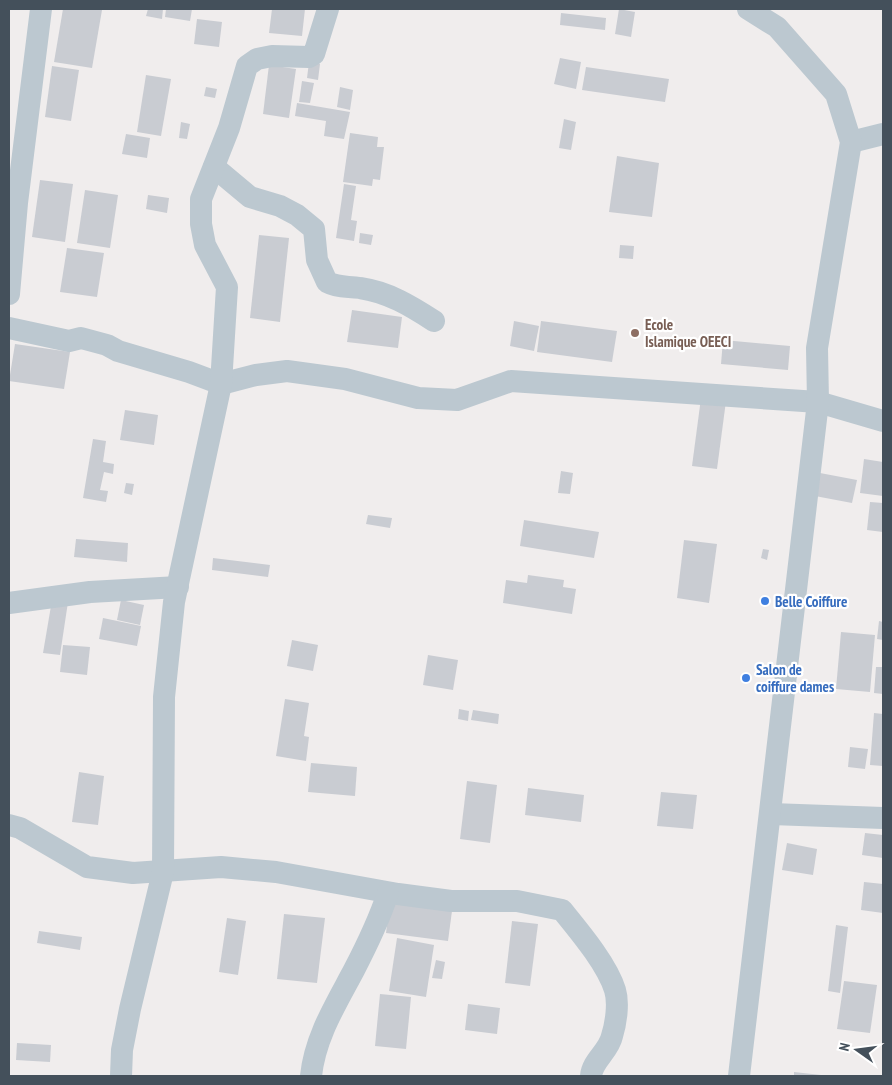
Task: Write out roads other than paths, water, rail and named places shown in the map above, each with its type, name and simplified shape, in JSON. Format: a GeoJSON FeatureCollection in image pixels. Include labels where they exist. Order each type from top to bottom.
{"type":"FeatureCollection","features":[{"type":"Feature","properties":{"kind":"street"},"geometry":{"type":"LineString","coordinates":[[9,294],[17,203],[41,9]]}},
{"type":"Feature","properties":{"kind":"street"},"geometry":{"type":"LineString","coordinates":[[121,1076],[122,1050],[130,1009],[163,872],[164,697],[178,587],[222,384],[228,287],[205,245],[201,224],[201,199],[229,128],[247,66],[257,58],[272,56],[309,57],[314,54],[328,9]]}},
{"type":"Feature","properties":{"kind":"street"},"geometry":{"type":"LineString","coordinates":[[740,1076],[818,402],[817,348],[851,142],[836,94],[777,28],[748,9]]}},
{"type":"Feature","properties":{"kind":"street"},"geometry":{"type":"LineString","coordinates":[[851,142],[883,134]]}},
{"type":"Feature","properties":{"kind":"street"},"geometry":{"type":"LineString","coordinates":[[214,167],[250,197],[280,206],[296,215],[314,229],[317,260],[327,282],[337,287],[360,288],[394,297],[434,321]]}},
{"type":"Feature","properties":{"kind":"street"},"geometry":{"type":"LineString","coordinates":[[9,328],[69,341],[81,338],[108,345],[118,351],[222,384],[256,375],[287,371],[345,379],[418,398],[457,400],[511,381],[818,402],[883,421]]}},
{"type":"Feature","properties":{"kind":"street"},"geometry":{"type":"LineString","coordinates":[[9,603],[90,592],[178,587]]}},
{"type":"Feature","properties":{"kind":"street"},"geometry":{"type":"LineString","coordinates":[[771,814],[883,818]]}},
{"type":"Feature","properties":{"kind":"street"},"geometry":{"type":"LineString","coordinates":[[9,825],[20,828],[87,867],[133,873],[221,868],[267,872],[388,893],[451,901],[517,901],[562,910],[593,948],[615,990],[616,1016],[612,1038],[592,1070],[591,1076]]}},
{"type":"Feature","properties":{"kind":"street"},"geometry":{"type":"LineString","coordinates":[[311,1076],[313,1059],[323,1030],[378,922],[388,893]]}},
{"type":"Feature","properties":{"kind":"place","name":"Ecole Islamique OEECI"},"geometry":{"type":"Point","coordinates":[635,333]}},
{"type":"Feature","properties":{"kind":"place","name":"Belle Coiffure"},"geometry":{"type":"Point","coordinates":[765,601]}},
{"type":"Feature","properties":{"kind":"place","name":"Salon de coiffure dames"},"geometry":{"type":"Point","coordinates":[746,678]}}]}
